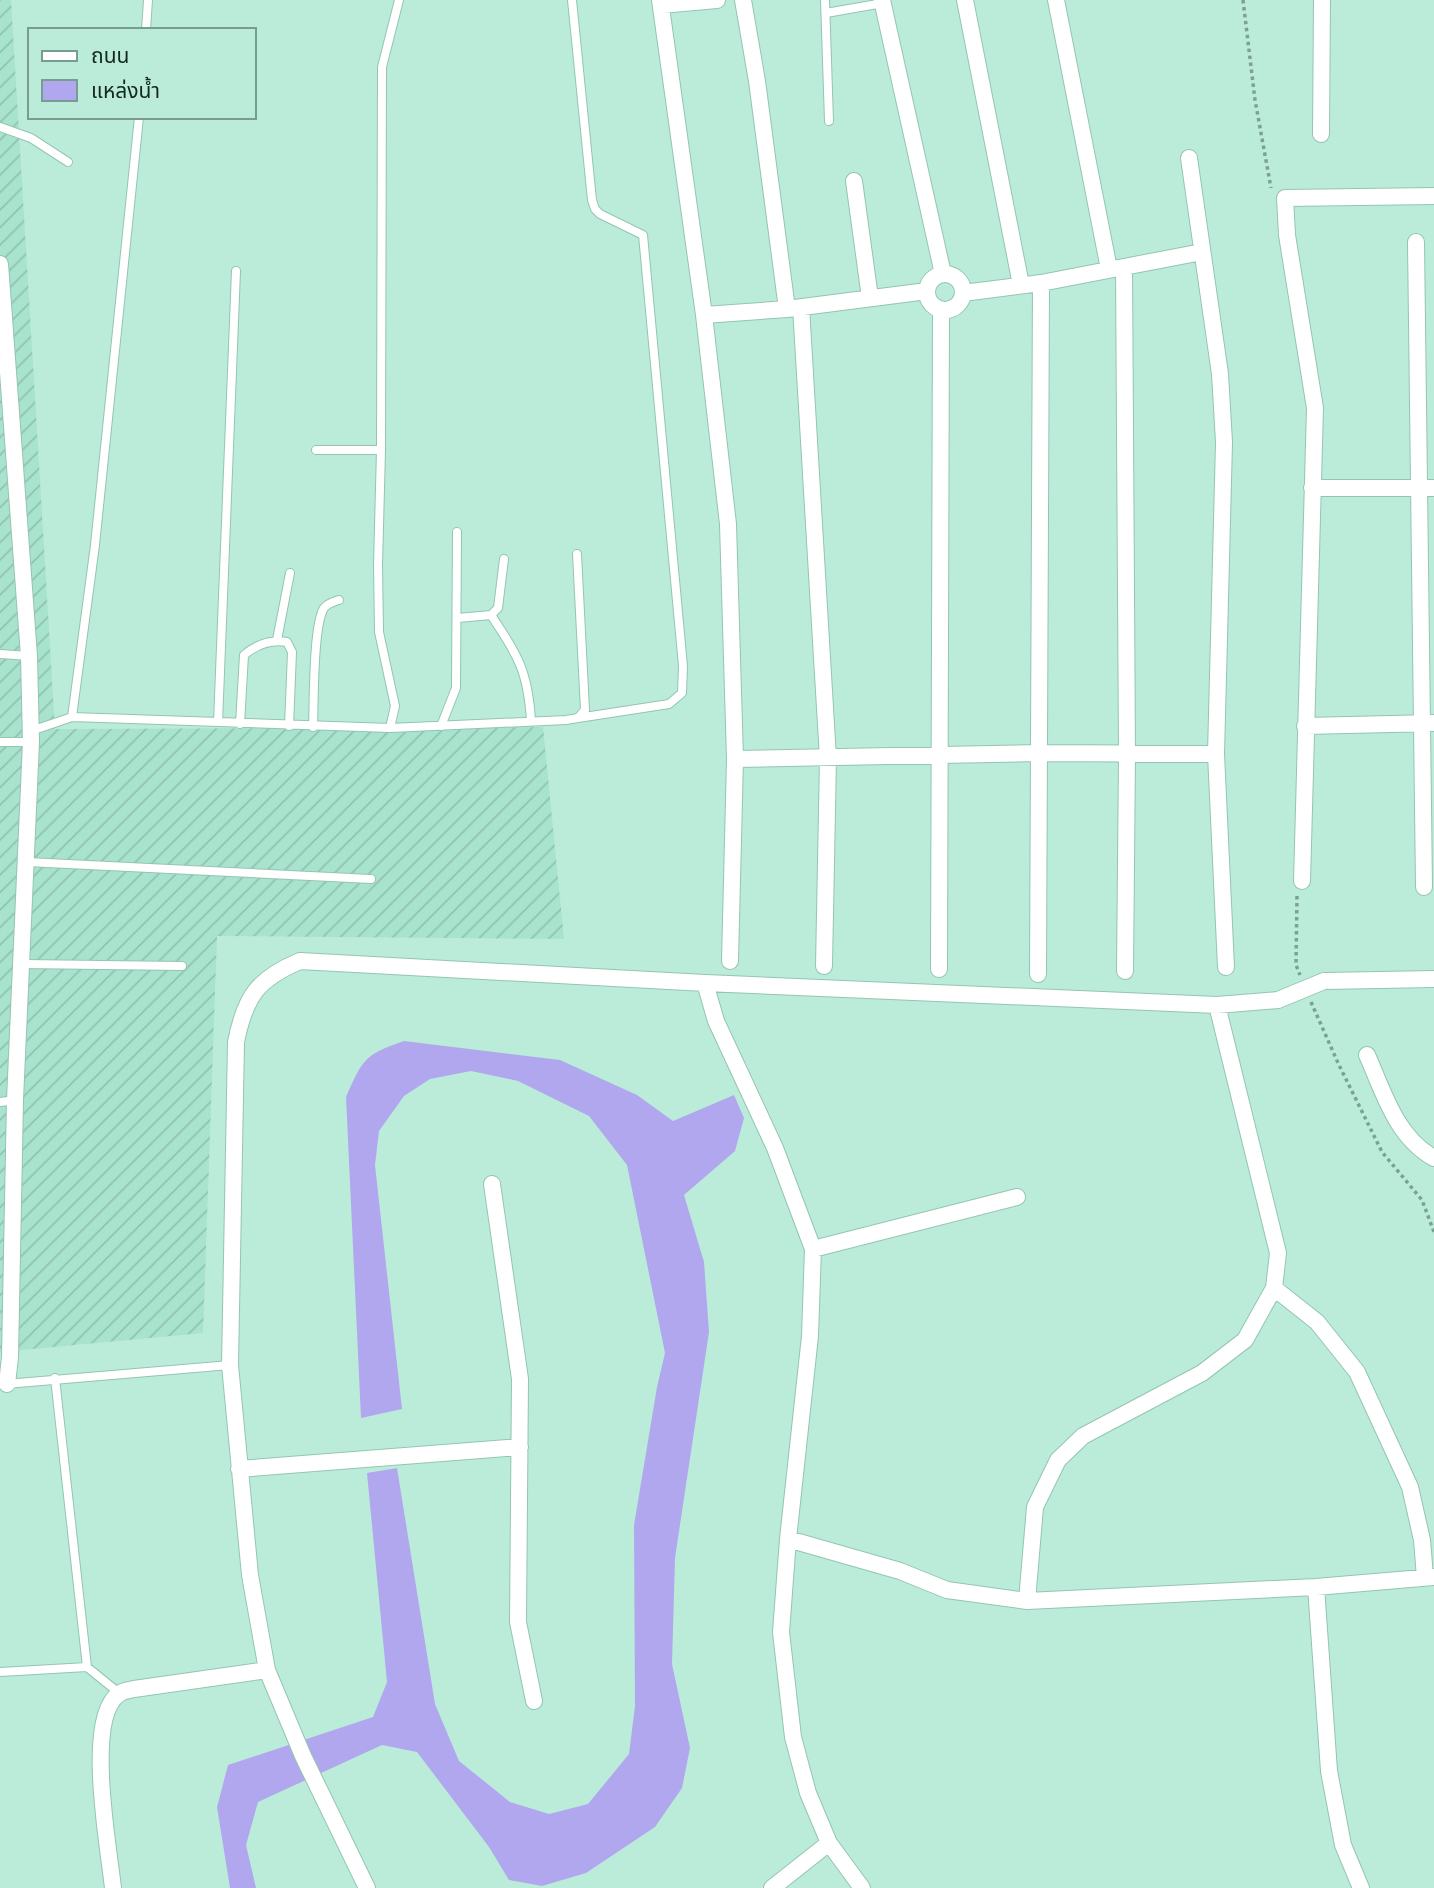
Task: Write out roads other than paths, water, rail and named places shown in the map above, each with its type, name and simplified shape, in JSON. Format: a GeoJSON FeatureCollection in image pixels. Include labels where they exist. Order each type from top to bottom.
{"type":"FeatureCollection","features":[{"type":"Feature","properties":{"kind":"street"},"geometry":{"type":"LineString","coordinates":[[717,0],[660,3],[704,314],[728,524],[735,759],[730,961]]}},
{"type":"Feature","properties":{"kind":"street"},"geometry":{"type":"LineString","coordinates":[[743,0],[794,308],[828,758],[824,966]]}},
{"type":"Feature","properties":{"kind":"street"},"geometry":{"type":"LineString","coordinates":[[965,0],[1021,285]]}},
{"type":"Feature","properties":{"kind":"street"},"geometry":{"type":"LineString","coordinates":[[1056,0],[1117,268],[1127,755],[1125,971]]}},
{"type":"Feature","properties":{"kind":"street"},"geometry":{"type":"LineString","coordinates":[[1321,134],[1322,0]]}},
{"type":"Feature","properties":{"kind":"street"},"geometry":{"type":"LineString","coordinates":[[883,2],[943,274]]}},
{"type":"Feature","properties":{"kind":"street"},"geometry":{"type":"LineString","coordinates":[[1189,158],[1220,374],[1224,442],[1216,754],[1226,967]]}},
{"type":"Feature","properties":{"kind":"street"},"geometry":{"type":"LineString","coordinates":[[855,181],[870,298]]}},
{"type":"Feature","properties":{"kind":"street"},"geometry":{"type":"LineString","coordinates":[[1302,881],[1315,408],[1286,234],[1285,198],[1434,196]]}},
{"type":"Feature","properties":{"kind":"street"},"geometry":{"type":"LineString","coordinates":[[1416,242],[1427,488],[1428,723],[1424,887]]}},
{"type":"Feature","properties":{"kind":"street"},"geometry":{"type":"LineString","coordinates":[[963,293],[1041,283],[1202,252]]}},
{"type":"Feature","properties":{"kind":"street"},"geometry":{"type":"LineString","coordinates":[[0,264],[29,656],[31,737],[22,964],[8,1101],[10,1357],[4,1384]]}},
{"type":"Feature","properties":{"kind":"street"},"geometry":{"type":"LineString","coordinates":[[943,274],[956,277],[963,293],[962,299],[953,308],[941,310],[931,303],[927,291],[932,279],[943,274]]}},
{"type":"Feature","properties":{"kind":"street"},"geometry":{"type":"LineString","coordinates":[[1038,974],[1041,283]]}},
{"type":"Feature","properties":{"kind":"street"},"geometry":{"type":"LineString","coordinates":[[704,314],[794,308],[927,291]]}},
{"type":"Feature","properties":{"kind":"street"},"geometry":{"type":"LineString","coordinates":[[939,969],[941,310]]}},
{"type":"Feature","properties":{"kind":"street"},"geometry":{"type":"LineString","coordinates":[[1312,488],[1427,488]]}},
{"type":"Feature","properties":{"kind":"street"},"geometry":{"type":"LineString","coordinates":[[1305,726],[1428,723]]}},
{"type":"Feature","properties":{"kind":"street"},"geometry":{"type":"LineString","coordinates":[[735,759],[1038,753],[1216,754]]}},
{"type":"Feature","properties":{"kind":"street"},"geometry":{"type":"LineString","coordinates":[[367,1888],[317,1788],[268,1670],[250,1575],[239,1469],[230,1365],[236,1042],[240,1019],[248,1002],[260,984],[275,971],[300,961],[705,983],[1217,1005],[1278,1000],[1324,981],[1434,979]]}},
{"type":"Feature","properties":{"kind":"street"},"geometry":{"type":"LineString","coordinates":[[705,983],[716,1021],[775,1148],[813,1249],[810,1336],[788,1539],[781,1632],[793,1737],[808,1793],[829,1843],[862,1888]]}},
{"type":"Feature","properties":{"kind":"street"},"geometry":{"type":"LineString","coordinates":[[1027,1601],[1035,1507],[1058,1460],[1083,1436],[1202,1373],[1245,1340],[1274,1288],[1278,1253],[1217,1005]]}},
{"type":"Feature","properties":{"kind":"street"},"geometry":{"type":"LineString","coordinates":[[1367,1055],[1395,1120],[1417,1149],[1434,1158]]}},
{"type":"Feature","properties":{"kind":"street"},"geometry":{"type":"LineString","coordinates":[[492,1184],[520,1380],[518,1622],[534,1701]]}},
{"type":"Feature","properties":{"kind":"street"},"geometry":{"type":"LineString","coordinates":[[813,1249],[1017,1197]]}},
{"type":"Feature","properties":{"kind":"street"},"geometry":{"type":"LineString","coordinates":[[788,1539],[900,1571],[947,1590],[1027,1601],[1316,1587],[1429,1577],[1410,1487],[1357,1372],[1317,1322],[1274,1288]]}},
{"type":"Feature","properties":{"kind":"street"},"geometry":{"type":"LineString","coordinates":[[239,1469],[520,1447]]}},
{"type":"Feature","properties":{"kind":"street"},"geometry":{"type":"LineString","coordinates":[[1316,1587],[1329,1771],[1343,1845],[1361,1888]]}},
{"type":"Feature","properties":{"kind":"street"},"geometry":{"type":"LineString","coordinates":[[113,1888],[99,1751],[102,1724],[110,1704],[119,1693],[268,1670]]}},
{"type":"Feature","properties":{"kind":"street"},"geometry":{"type":"LineString","coordinates":[[772,1888],[829,1843]]}},
{"type":"Feature","properties":{"kind":"lane"},"geometry":{"type":"LineString","coordinates":[[146,28],[148,0]]}},
{"type":"Feature","properties":{"kind":"lane"},"geometry":{"type":"LineString","coordinates":[[390,728],[395,706],[394,692],[379,632],[378,565],[382,67],[399,0]]}},
{"type":"Feature","properties":{"kind":"lane"},"geometry":{"type":"LineString","coordinates":[[0,742],[31,737],[72,718],[313,727],[441,726],[566,720],[669,704],[682,693],[683,666],[643,235],[600,214],[592,200],[572,0]]}},
{"type":"Feature","properties":{"kind":"lane"},"geometry":{"type":"LineString","coordinates":[[825,0],[829,121]]}},
{"type":"Feature","properties":{"kind":"lane"},"geometry":{"type":"LineString","coordinates":[[827,13],[883,2]]}},
{"type":"Feature","properties":{"kind":"lane"},"geometry":{"type":"LineString","coordinates":[[72,718],[95,545],[139,119]]}},
{"type":"Feature","properties":{"kind":"lane"},"geometry":{"type":"LineString","coordinates":[[0,127],[31,138],[68,162]]}},
{"type":"Feature","properties":{"kind":"lane"},"geometry":{"type":"LineString","coordinates":[[218,722],[236,271]]}},
{"type":"Feature","properties":{"kind":"lane"},"geometry":{"type":"LineString","coordinates":[[316,450],[381,450]]}},
{"type":"Feature","properties":{"kind":"lane"},"geometry":{"type":"LineString","coordinates":[[441,726],[456,688],[457,532]]}},
{"type":"Feature","properties":{"kind":"lane"},"geometry":{"type":"LineString","coordinates":[[577,554],[585,710],[578,718]]}},
{"type":"Feature","properties":{"kind":"lane"},"geometry":{"type":"LineString","coordinates":[[458,618],[491,615],[498,608],[504,559]]}},
{"type":"Feature","properties":{"kind":"lane"},"geometry":{"type":"LineString","coordinates":[[277,640],[290,573]]}},
{"type":"Feature","properties":{"kind":"lane"},"geometry":{"type":"LineString","coordinates":[[313,727],[321,617],[324,608],[339,600]]}},
{"type":"Feature","properties":{"kind":"lane"},"geometry":{"type":"LineString","coordinates":[[491,615],[514,650],[524,673],[530,691],[531,721]]}},
{"type":"Feature","properties":{"kind":"lane"},"geometry":{"type":"LineString","coordinates":[[240,724],[244,655],[254,647],[277,640],[287,642],[292,652],[289,726]]}},
{"type":"Feature","properties":{"kind":"lane"},"geometry":{"type":"LineString","coordinates":[[0,654],[29,656]]}},
{"type":"Feature","properties":{"kind":"lane"},"geometry":{"type":"LineString","coordinates":[[27,862],[371,879]]}},
{"type":"Feature","properties":{"kind":"lane"},"geometry":{"type":"LineString","coordinates":[[22,964],[181,966]]}},
{"type":"Feature","properties":{"kind":"lane"},"geometry":{"type":"LineString","coordinates":[[4,1384],[230,1365]]}},
{"type":"Feature","properties":{"kind":"lane"},"geometry":{"type":"LineString","coordinates":[[55,1378],[87,1667]]}},
{"type":"Feature","properties":{"kind":"lane"},"geometry":{"type":"LineString","coordinates":[[0,1672],[87,1667],[119,1693]]}},
{"type":"Feature","properties":{"kind":"water"},"geometry":{"type":"Polygon","coordinates":[[[404,1041],[560,1060],[637,1095],[673,1121],[734,1095],[744,1118],[735,1151],[684,1195],[704,1262],[709,1332],[675,1558],[672,1664],[690,1748],[682,1788],[655,1827],[586,1873],[542,1886],[509,1880],[489,1847],[417,1752],[382,1745],[258,1802],[246,1845],[256,1888],[230,1888],[217,1807],[228,1765],[373,1717],[387,1682],[367,1473],[397,1468],[435,1704],[459,1761],[510,1802],[549,1814],[588,1804],[629,1754],[635,1706],[634,1525],[665,1353],[627,1165],[589,1116],[518,1081],[471,1071],[430,1079],[404,1096],[379,1131],[375,1165],[402,1409],[361,1418],[346,1097],[366,1060],[380,1050],[404,1041]]]}}]}
